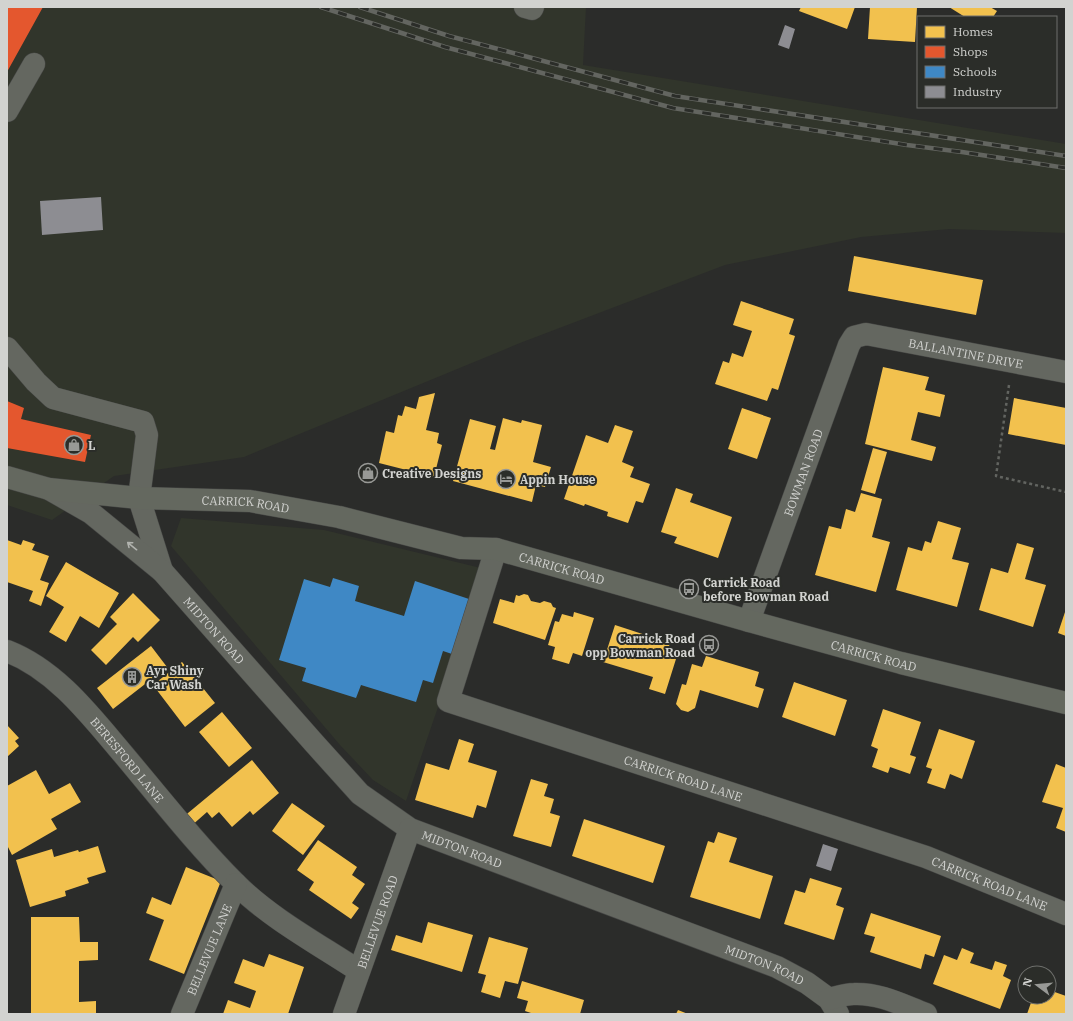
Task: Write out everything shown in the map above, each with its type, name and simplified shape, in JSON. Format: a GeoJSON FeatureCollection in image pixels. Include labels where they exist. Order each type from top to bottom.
{"type":"FeatureCollection","features":[{"type":"Feature","properties":{"kind":"main road","name":"CARRICK ROAD"},"geometry":{"type":"LineString","coordinates":[[7,477],[49,489],[139,498],[250,501],[339,517],[461,548],[496,549],[901,663],[1066,703]]}},
{"type":"Feature","properties":{"kind":"street"},"geometry":{"type":"LineString","coordinates":[[525,7],[532,9],[533,7]]}},
{"type":"Feature","properties":{"kind":"street"},"geometry":{"type":"LineString","coordinates":[[7,111],[34,64]]}},
{"type":"Feature","properties":{"kind":"street","name":"BALLANTINE DRIVE"},"geometry":{"type":"LineString","coordinates":[[866,334],[1066,372]]}},
{"type":"Feature","properties":{"kind":"street","name":"BOWMAN ROAD"},"geometry":{"type":"LineString","coordinates":[[749,621],[848,344],[854,337],[866,334]]}},
{"type":"Feature","properties":{"kind":"street"},"geometry":{"type":"LineString","coordinates":[[7,348],[36,382],[53,398],[143,422],[147,435],[139,498]]}},
{"type":"Feature","properties":{"kind":"street","name":"MIDTON ROAD"},"geometry":{"type":"LineString","coordinates":[[49,489],[91,513],[162,571],[314,744],[360,794],[410,830],[777,967],[807,983],[834,1007]]}},
{"type":"Feature","properties":{"kind":"street","name":"MIDTON ROAD"},"geometry":{"type":"LineString","coordinates":[[139,498],[162,571]]}},
{"type":"Feature","properties":{"kind":"street","name":"CARRICK ROAD LANE"},"geometry":{"type":"LineString","coordinates":[[496,549],[448,701],[926,857],[1066,914]]}},
{"type":"Feature","properties":{"kind":"street","name":"BERESFORD LANE"},"geometry":{"type":"LineString","coordinates":[[7,651],[18,655],[37,666],[78,703],[186,829],[236,884],[261,907],[359,971]]}},
{"type":"Feature","properties":{"kind":"street","name":"BELLEVUE ROAD"},"geometry":{"type":"LineString","coordinates":[[344,1014],[410,830]]}},
{"type":"Feature","properties":{"kind":"street","name":"BELLEVUE LANE"},"geometry":{"type":"LineString","coordinates":[[182,1014],[236,884]]}},
{"type":"Feature","properties":{"kind":"street"},"geometry":{"type":"LineString","coordinates":[[834,1007],[852,994],[871,994],[926,1014]]}},
{"type":"Feature","properties":{"kind":"path"},"geometry":{"type":"LineString","coordinates":[[1012,362],[996,476],[1066,492]]}},
{"type":"Feature","properties":{"kind":"shaded area"},"geometry":{"type":"Polygon","coordinates":[[[7,7],[586,7],[583,65],[1066,144],[1066,233],[949,229],[861,237],[725,265],[520,343],[244,457],[114,476],[52,520],[7,505],[7,7]]]}},
{"type":"Feature","properties":{"kind":"shaded area"},"geometry":{"type":"Polygon","coordinates":[[[181,518],[324,530],[485,569],[406,801],[373,780],[340,745],[171,546],[181,518]]]}},
{"type":"Feature","properties":{"kind":"building: Homes"},"geometry":{"type":"Polygon","coordinates":[[[801,7],[855,7],[847,29],[799,11],[801,7]]]}},
{"type":"Feature","properties":{"kind":"building: Homes"},"geometry":{"type":"Polygon","coordinates":[[[870,7],[917,7],[915,42],[868,39],[870,7]]]}},
{"type":"Feature","properties":{"kind":"building: Homes"},"geometry":{"type":"Polygon","coordinates":[[[949,7],[990,7],[997,11],[994,16],[963,16],[949,7]]]}},
{"type":"Feature","properties":{"kind":"building: Homes"},"geometry":{"type":"Polygon","coordinates":[[[854,256],[983,280],[976,315],[848,291],[854,256]]]}},
{"type":"Feature","properties":{"kind":"building: Homes"},"geometry":{"type":"Polygon","coordinates":[[[741,301],[794,319],[789,334],[795,336],[778,390],[772,388],[767,401],[715,384],[723,361],[729,363],[732,353],[743,357],[752,331],[733,325],[741,301]]]}},
{"type":"Feature","properties":{"kind":"building: Homes"},"geometry":{"type":"Polygon","coordinates":[[[883,367],[929,377],[925,390],[945,395],[940,417],[918,412],[911,440],[936,447],[932,461],[865,444],[883,367]]]}},
{"type":"Feature","properties":{"kind":"building: Homes"},"geometry":{"type":"Polygon","coordinates":[[[435,393],[426,430],[439,433],[437,443],[442,445],[434,477],[379,463],[386,431],[394,433],[398,415],[402,416],[405,406],[416,409],[419,397],[435,393]]]}},
{"type":"Feature","properties":{"kind":"building: Homes"},"geometry":{"type":"Polygon","coordinates":[[[1014,398],[1066,408],[1066,445],[1008,434],[1014,398]]]}},
{"type":"Feature","properties":{"kind":"building: Homes"},"geometry":{"type":"Polygon","coordinates":[[[742,408],[771,418],[757,459],[728,449],[742,408]]]}},
{"type":"Feature","properties":{"kind":"building: Homes"},"geometry":{"type":"Polygon","coordinates":[[[503,418],[521,423],[522,420],[542,425],[533,462],[551,467],[545,487],[536,485],[532,502],[453,481],[470,419],[496,426],[490,449],[495,450],[503,418]]]}},
{"type":"Feature","properties":{"kind":"building: Homes"},"geometry":{"type":"Polygon","coordinates":[[[615,425],[633,431],[622,462],[634,467],[630,477],[650,484],[643,503],[636,501],[628,523],[607,516],[608,512],[564,499],[586,435],[608,443],[615,425]]]}},
{"type":"Feature","properties":{"kind":"building: Homes"},"geometry":{"type":"Polygon","coordinates":[[[873,448],[887,452],[875,494],[861,490],[873,448]]]}},
{"type":"Feature","properties":{"kind":"building: Homes"},"geometry":{"type":"Polygon","coordinates":[[[676,488],[693,494],[690,502],[732,517],[718,558],[674,543],[677,537],[661,532],[676,488]]]}},
{"type":"Feature","properties":{"kind":"building: Homes"},"geometry":{"type":"Polygon","coordinates":[[[861,493],[882,499],[872,537],[890,542],[876,592],[815,575],[829,526],[841,529],[846,509],[855,512],[861,493]]]}},
{"type":"Feature","properties":{"kind":"building: Homes"},"geometry":{"type":"Polygon","coordinates":[[[938,521],[961,528],[952,559],[969,563],[957,607],[896,590],[908,547],[922,551],[925,541],[931,543],[938,521]]]}},
{"type":"Feature","properties":{"kind":"building: Homes"},"geometry":{"type":"Polygon","coordinates":[[[7,540],[21,545],[23,540],[35,544],[32,550],[49,556],[40,580],[49,583],[41,606],[29,601],[33,591],[7,582],[7,540]]]}},
{"type":"Feature","properties":{"kind":"building: Homes"},"geometry":{"type":"Polygon","coordinates":[[[1017,543],[1034,548],[1025,579],[1046,585],[1033,627],[979,610],[991,568],[1008,573],[1017,543]]]}},
{"type":"Feature","properties":{"kind":"building: Homes"},"geometry":{"type":"Polygon","coordinates":[[[66,562],[119,593],[99,628],[80,616],[66,642],[49,632],[64,607],[46,596],[66,562]]]}},
{"type":"Feature","properties":{"kind":"building: Homes"},"geometry":{"type":"Polygon","coordinates":[[[133,593],[160,620],[138,642],[133,637],[106,665],[91,650],[117,624],[110,617],[133,593]]]}},
{"type":"Feature","properties":{"kind":"building: Homes"},"geometry":{"type":"Polygon","coordinates":[[[524,594],[528,595],[531,601],[540,603],[544,601],[551,603],[553,607],[556,608],[545,640],[493,623],[500,599],[514,603],[516,595],[519,596],[524,594]]]}},
{"type":"Feature","properties":{"kind":"building: Homes"},"geometry":{"type":"Polygon","coordinates":[[[1066,609],[1066,636],[1058,633],[1066,609]]]}},
{"type":"Feature","properties":{"kind":"building: Homes"},"geometry":{"type":"Polygon","coordinates":[[[574,612],[594,618],[582,656],[573,653],[569,664],[552,659],[555,647],[548,645],[555,621],[559,622],[562,614],[573,617],[574,612]]]}},
{"type":"Feature","properties":{"kind":"building: Homes"},"geometry":{"type":"Polygon","coordinates":[[[615,625],[670,643],[666,656],[676,659],[665,694],[649,689],[653,677],[603,662],[615,625]]]}},
{"type":"Feature","properties":{"kind":"building: Homes","name":"Ayr Shiny Car Wash"},"geometry":{"type":"Polygon","coordinates":[[[151,646],[167,667],[113,709],[97,688],[151,646]]]}},
{"type":"Feature","properties":{"kind":"building: Homes"},"geometry":{"type":"Polygon","coordinates":[[[706,656],[759,672],[755,686],[764,689],[758,708],[700,690],[695,708],[688,712],[681,710],[676,704],[682,684],[686,685],[692,664],[702,667],[706,656]]]}},
{"type":"Feature","properties":{"kind":"building: Homes"},"geometry":{"type":"Polygon","coordinates":[[[182,662],[215,703],[185,727],[153,685],[182,662]]]}},
{"type":"Feature","properties":{"kind":"building: Homes"},"geometry":{"type":"Polygon","coordinates":[[[794,682],[847,700],[835,736],[782,717],[794,682]]]}},
{"type":"Feature","properties":{"kind":"building: Homes"},"geometry":{"type":"Polygon","coordinates":[[[883,709],[921,722],[910,755],[916,757],[910,774],[890,767],[888,773],[872,767],[878,749],[871,746],[883,709]]]}},
{"type":"Feature","properties":{"kind":"building: Homes"},"geometry":{"type":"Polygon","coordinates":[[[222,712],[252,748],[229,767],[199,732],[222,712]]]}},
{"type":"Feature","properties":{"kind":"building: Homes"},"geometry":{"type":"Polygon","coordinates":[[[7,725],[19,738],[15,741],[19,746],[7,757],[7,725]]]}},
{"type":"Feature","properties":{"kind":"building: Homes"},"geometry":{"type":"Polygon","coordinates":[[[939,729],[975,741],[962,779],[950,774],[945,789],[927,783],[932,769],[926,767],[939,729]]]}},
{"type":"Feature","properties":{"kind":"building: Homes"},"geometry":{"type":"Polygon","coordinates":[[[459,739],[474,744],[468,762],[497,771],[486,808],[477,805],[473,818],[415,800],[426,763],[449,770],[459,739]]]}},
{"type":"Feature","properties":{"kind":"building: Homes"},"geometry":{"type":"Polygon","coordinates":[[[252,760],[279,793],[253,815],[250,811],[232,827],[219,812],[212,818],[207,812],[190,827],[182,818],[252,760]]]}},
{"type":"Feature","properties":{"kind":"building: Homes"},"geometry":{"type":"Polygon","coordinates":[[[1056,764],[1066,768],[1066,832],[1056,828],[1063,808],[1042,802],[1056,764]]]}},
{"type":"Feature","properties":{"kind":"building: Homes"},"geometry":{"type":"Polygon","coordinates":[[[36,770],[49,794],[70,783],[81,802],[51,819],[57,829],[12,855],[7,845],[7,786],[36,770]]]}},
{"type":"Feature","properties":{"kind":"building: Homes"},"geometry":{"type":"Polygon","coordinates":[[[531,779],[548,784],[544,796],[554,799],[550,813],[560,816],[551,847],[513,836],[531,779]]]}},
{"type":"Feature","properties":{"kind":"building: Homes"},"geometry":{"type":"Polygon","coordinates":[[[292,803],[325,826],[303,855],[272,831],[292,803]]]}},
{"type":"Feature","properties":{"kind":"building: Homes"},"geometry":{"type":"Polygon","coordinates":[[[584,819],[665,846],[653,883],[572,856],[584,819]]]}},
{"type":"Feature","properties":{"kind":"building: Homes"},"geometry":{"type":"Polygon","coordinates":[[[718,832],[737,838],[729,862],[773,876],[760,919],[690,897],[708,841],[714,843],[718,832]]]}},
{"type":"Feature","properties":{"kind":"building: Homes"},"geometry":{"type":"Polygon","coordinates":[[[318,840],[357,867],[352,875],[365,884],[352,903],[359,908],[351,919],[309,890],[314,882],[297,870],[318,840]]]}},
{"type":"Feature","properties":{"kind":"building: Homes"},"geometry":{"type":"Polygon","coordinates":[[[98,846],[106,872],[87,878],[89,883],[65,891],[66,896],[30,907],[16,860],[52,849],[54,857],[78,850],[79,852],[98,846]]]}},
{"type":"Feature","properties":{"kind":"building: Homes"},"geometry":{"type":"Polygon","coordinates":[[[186,867],[221,881],[184,974],[149,960],[164,920],[146,913],[152,897],[171,905],[186,867]]]}},
{"type":"Feature","properties":{"kind":"building: Homes"},"geometry":{"type":"Polygon","coordinates":[[[810,878],[842,888],[836,905],[844,908],[834,940],[784,924],[795,890],[805,893],[810,878]]]}},
{"type":"Feature","properties":{"kind":"building: Homes"},"geometry":{"type":"Polygon","coordinates":[[[871,913],[941,936],[934,957],[925,954],[921,969],[870,952],[875,937],[864,934],[871,913]]]}},
{"type":"Feature","properties":{"kind":"building: Homes"},"geometry":{"type":"Polygon","coordinates":[[[31,917],[79,917],[80,942],[98,942],[98,960],[79,961],[79,1002],[96,1001],[96,1014],[31,1014],[31,917]]]}},
{"type":"Feature","properties":{"kind":"building: Homes"},"geometry":{"type":"Polygon","coordinates":[[[428,922],[473,935],[462,972],[391,950],[396,935],[422,943],[428,922]]]}},
{"type":"Feature","properties":{"kind":"building: Homes"},"geometry":{"type":"Polygon","coordinates":[[[489,937],[528,948],[518,984],[505,981],[500,998],[481,992],[486,975],[478,973],[489,937]]]}},
{"type":"Feature","properties":{"kind":"building: Homes"},"geometry":{"type":"Polygon","coordinates":[[[962,948],[974,953],[970,963],[992,970],[995,961],[1007,965],[1003,976],[1011,980],[1000,1009],[933,984],[944,955],[957,960],[962,948]]]}},
{"type":"Feature","properties":{"kind":"building: Homes"},"geometry":{"type":"Polygon","coordinates":[[[269,954],[304,967],[288,1014],[223,1014],[228,1000],[250,1008],[256,991],[234,983],[243,959],[264,967],[269,954]]]}},
{"type":"Feature","properties":{"kind":"building: Homes"},"geometry":{"type":"Polygon","coordinates":[[[522,981],[584,1000],[580,1014],[534,1014],[525,1011],[528,1001],[517,998],[522,981]]]}},
{"type":"Feature","properties":{"kind":"building: Homes"},"geometry":{"type":"Polygon","coordinates":[[[1057,993],[1066,996],[1066,1014],[1027,1014],[1030,1005],[1057,1005],[1057,993]]]}},
{"type":"Feature","properties":{"kind":"building: Homes"},"geometry":{"type":"Polygon","coordinates":[[[678,1010],[688,1014],[676,1014],[678,1010]]]}},
{"type":"Feature","properties":{"kind":"building: Shops"},"geometry":{"type":"Polygon","coordinates":[[[7,7],[43,7],[7,72],[7,7]]]}},
{"type":"Feature","properties":{"kind":"building: Shops"},"geometry":{"type":"Polygon","coordinates":[[[7,401],[24,408],[21,419],[91,435],[85,462],[7,448],[7,401]]]}},
{"type":"Feature","properties":{"kind":"building: Schools"},"geometry":{"type":"Polygon","coordinates":[[[333,578],[359,586],[355,601],[404,616],[415,581],[472,600],[455,655],[443,651],[433,683],[423,680],[416,702],[361,685],[356,698],[302,681],[306,668],[279,660],[304,579],[330,587],[333,578]]]}},
{"type":"Feature","properties":{"kind":"building: Industry"},"geometry":{"type":"Polygon","coordinates":[[[785,25],[795,29],[789,49],[778,45],[785,25]]]}},
{"type":"Feature","properties":{"kind":"building: Industry"},"geometry":{"type":"Polygon","coordinates":[[[101,197],[103,230],[42,235],[40,201],[101,197]]]}},
{"type":"Feature","properties":{"kind":"building: Industry"},"geometry":{"type":"Polygon","coordinates":[[[823,844],[838,849],[831,871],[816,866],[823,844]]]}},
{"type":"Feature","properties":{"kind":"railway"},"geometry":{"type":"LineString","coordinates":[[321,7],[445,47],[673,108],[907,145],[1066,168]]}},
{"type":"Feature","properties":{"kind":"railway"},"geometry":{"type":"LineString","coordinates":[[360,7],[449,36],[675,96],[1066,156]]}},
{"type":"Feature","properties":{"kind":"place","name":"L"},"geometry":{"type":"Point","coordinates":[74,445]}},
{"type":"Feature","properties":{"kind":"place","name":"Creative Designs"},"geometry":{"type":"Point","coordinates":[368,473]}},
{"type":"Feature","properties":{"kind":"place","name":"Appin House"},"geometry":{"type":"Point","coordinates":[506,479]}},
{"type":"Feature","properties":{"kind":"place","name":"Carrick Road before Bowman Road"},"geometry":{"type":"Point","coordinates":[689,589]}},
{"type":"Feature","properties":{"kind":"place","name":"Carrick Road opp Bowman Road"},"geometry":{"type":"Point","coordinates":[709,645]}},
{"type":"Feature","properties":{"kind":"place","name":"Ayr Shiny Car Wash"},"geometry":{"type":"Point","coordinates":[132,677]}}]}
